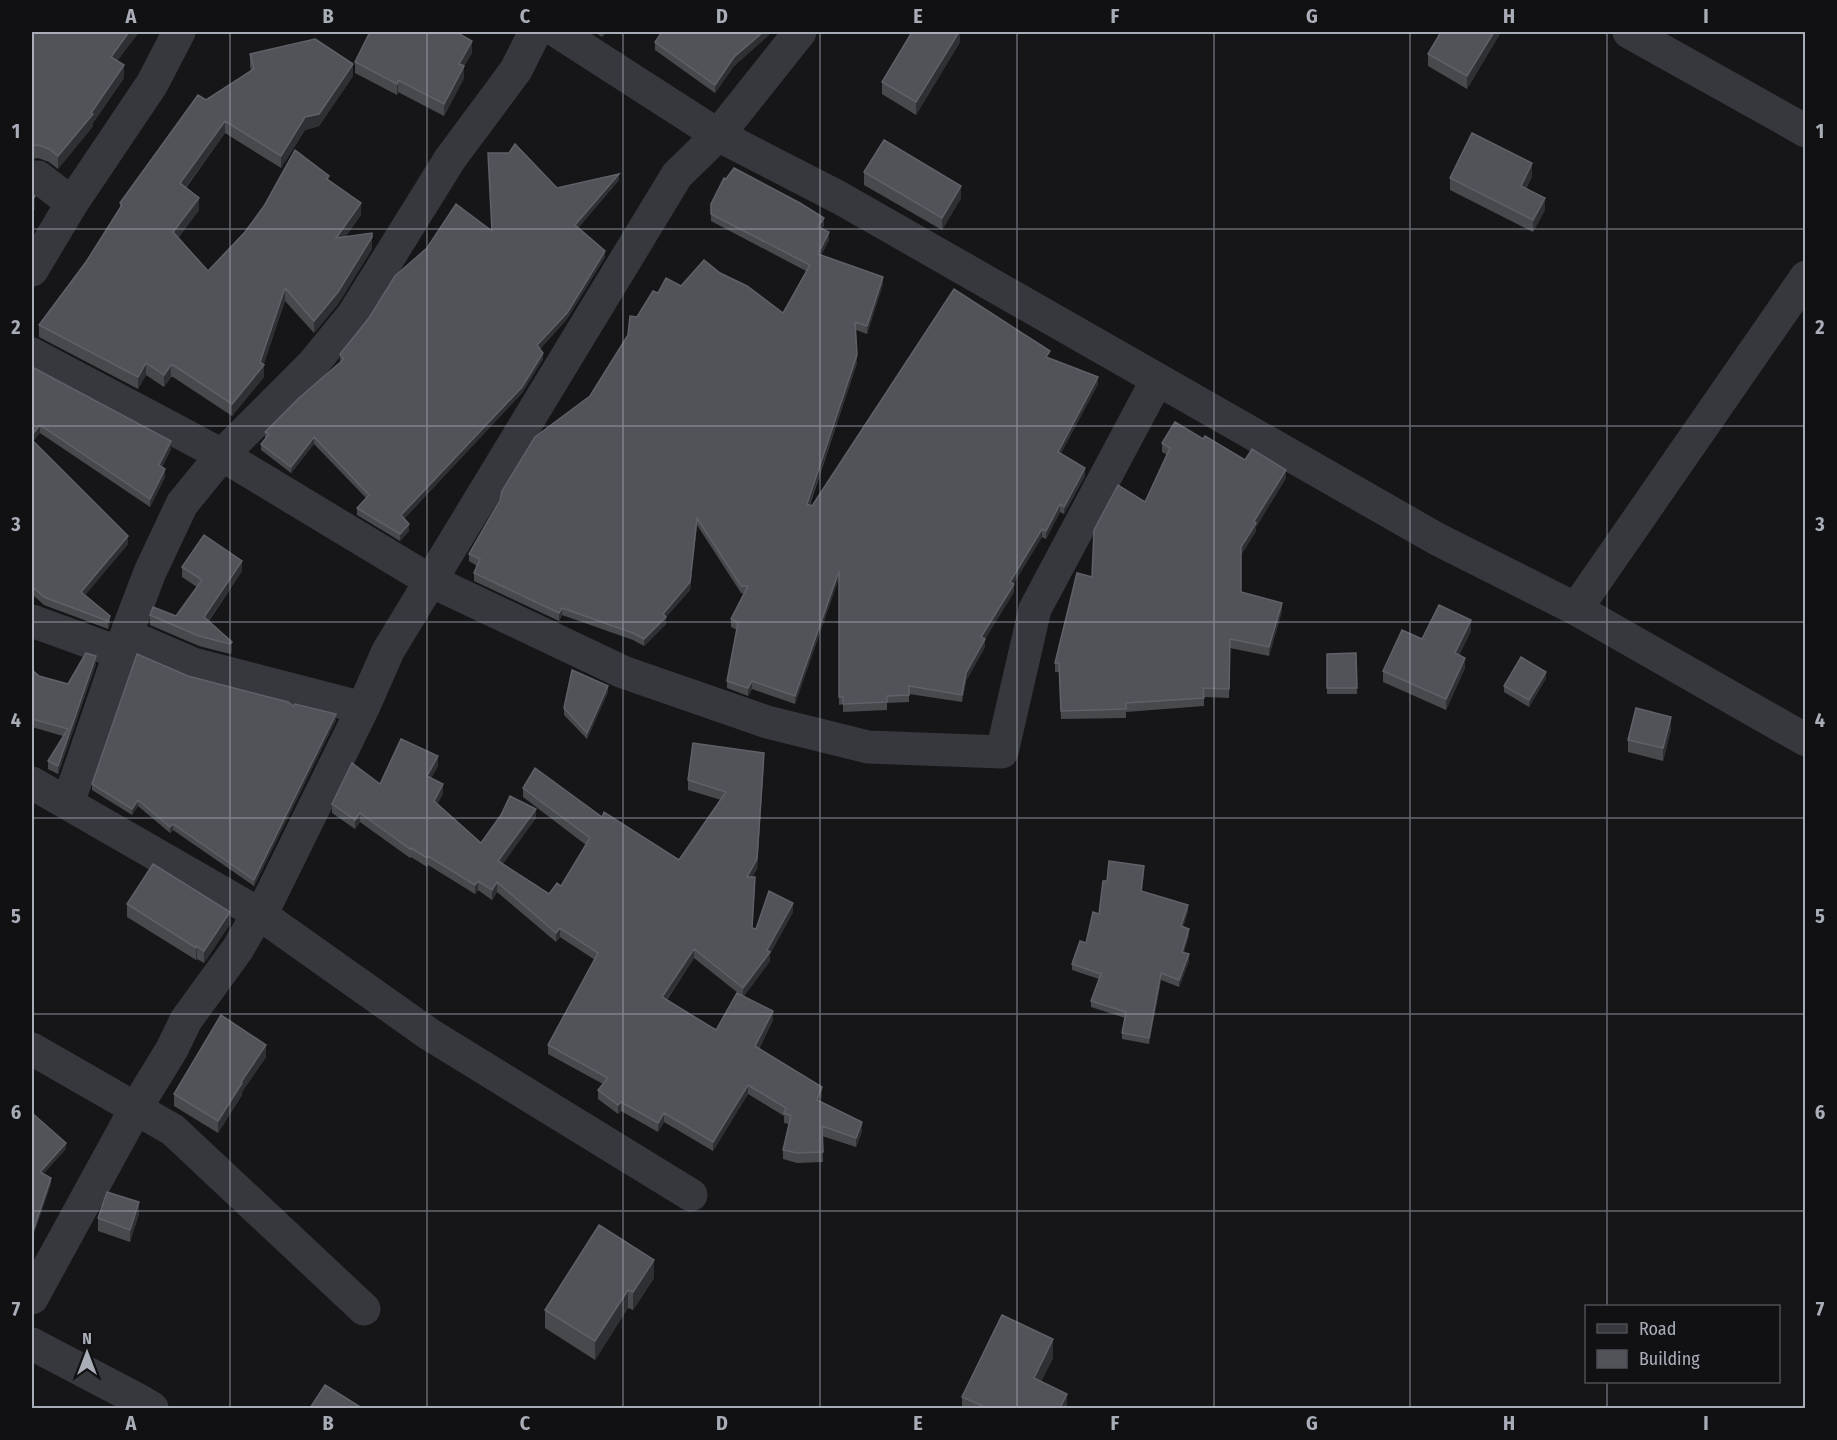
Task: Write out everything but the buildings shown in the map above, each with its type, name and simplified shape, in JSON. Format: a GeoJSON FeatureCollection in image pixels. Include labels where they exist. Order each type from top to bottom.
{"type":"FeatureCollection","features":[{"type":"Feature","properties":{"kind":"street"},"geometry":{"type":"LineString","coordinates":[[32,270],[72,203],[152,84],[179,32]]}},
{"type":"Feature","properties":{"kind":"street"},"geometry":{"type":"LineString","coordinates":[[68,803],[150,572],[182,504],[222,455],[314,364],[354,315],[450,159],[516,70],[535,32]]}},
{"type":"Feature","properties":{"kind":"street"},"geometry":{"type":"LineString","coordinates":[[558,32],[718,135],[840,198],[1437,539],[1576,609],[1806,740]]}},
{"type":"Feature","properties":{"kind":"street"},"geometry":{"type":"LineString","coordinates":[[32,1298],[136,1108],[172,1049],[186,1020],[237,950],[255,919],[261,915],[363,708],[388,651],[429,580],[677,175],[718,135],[800,32]]}},
{"type":"Feature","properties":{"kind":"street"},"geometry":{"type":"LineString","coordinates":[[1629,32],[1806,131]]}},
{"type":"Feature","properties":{"kind":"street"},"geometry":{"type":"LineString","coordinates":[[34,173],[72,203]]}},
{"type":"Feature","properties":{"kind":"street"},"geometry":{"type":"LineString","coordinates":[[1576,609],[1806,277]]}},
{"type":"Feature","properties":{"kind":"street"},"geometry":{"type":"LineString","coordinates":[[32,354],[222,455],[429,580],[623,672],[767,722],[868,747],[1002,752],[1035,609],[1157,380]]}},
{"type":"Feature","properties":{"kind":"street"},"geometry":{"type":"LineString","coordinates":[[32,621],[363,708]]}},
{"type":"Feature","properties":{"kind":"street"},"geometry":{"type":"LineString","coordinates":[[32,783],[261,915],[429,1034],[691,1195]]}},
{"type":"Feature","properties":{"kind":"street"},"geometry":{"type":"LineString","coordinates":[[32,1049],[172,1130],[364,1309]]}},
{"type":"Feature","properties":{"kind":"street"},"geometry":{"type":"LineString","coordinates":[[32,1344],[152,1408]]}}]}
